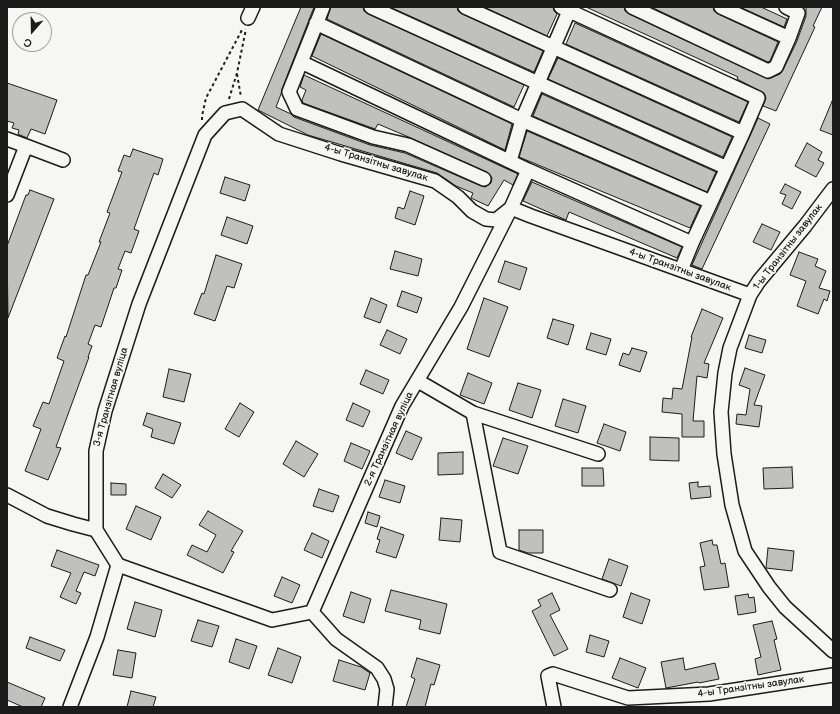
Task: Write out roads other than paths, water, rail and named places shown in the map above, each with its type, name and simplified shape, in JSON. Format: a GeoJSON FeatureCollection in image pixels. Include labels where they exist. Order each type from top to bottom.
{"type":"FeatureCollection","features":[{"type":"Feature","properties":{"kind":"street"},"geometry":{"type":"LineString","coordinates":[[323,7],[289,92],[297,109],[373,137],[408,145],[484,179]]}},
{"type":"Feature","properties":{"kind":"street"},"geometry":{"type":"LineString","coordinates":[[371,7],[727,168]]}},
{"type":"Feature","properties":{"kind":"street"},"geometry":{"type":"LineString","coordinates":[[465,7],[552,48],[743,133]]}},
{"type":"Feature","properties":{"kind":"street"},"geometry":{"type":"LineString","coordinates":[[632,7],[768,71],[776,67],[798,13],[786,7]]}},
{"type":"Feature","properties":{"kind":"street"},"geometry":{"type":"LineString","coordinates":[[721,7],[789,38]]}},
{"type":"Feature","properties":{"kind":"street"},"geometry":{"type":"LineString","coordinates":[[510,161],[522,120],[552,48],[565,9],[758,98],[680,270]]}},
{"type":"Feature","properties":{"kind":"street"},"geometry":{"type":"LineString","coordinates":[[316,24],[522,120],[711,202]]}},
{"type":"Feature","properties":{"kind":"street"},"geometry":{"type":"LineString","coordinates":[[301,62],[528,170],[692,243]]}},
{"type":"Feature","properties":{"kind":"street","name":"4-ы Транзітны завулак"},"geometry":{"type":"LineString","coordinates":[[205,136],[225,113],[242,109],[279,134],[341,154],[435,181],[458,197],[472,211],[486,219],[496,220],[511,208],[750,295]]}},
{"type":"Feature","properties":{"kind":"street","name":"3-я Транзітная вуліца"},"geometry":{"type":"LineString","coordinates":[[96,530],[96,451],[105,411],[139,304],[205,136]]}},
{"type":"Feature","properties":{"kind":"street"},"geometry":{"type":"LineString","coordinates":[[7,139],[63,160]]}},
{"type":"Feature","properties":{"kind":"street"},"geometry":{"type":"LineString","coordinates":[[7,195],[26,146]]}},
{"type":"Feature","properties":{"kind":"street","name":"2-я Транзітная вуліца"},"geometry":{"type":"LineString","coordinates":[[312,612],[402,406],[461,307],[511,208],[528,170]]}},
{"type":"Feature","properties":{"kind":"street","name":"1-ы Транзітны завулак"},"geometry":{"type":"LineString","coordinates":[[833,189],[805,226],[759,281],[750,295],[730,348],[724,374],[722,419],[724,454],[732,505],[745,550],[760,575],[785,607],[833,651]]}},
{"type":"Feature","properties":{"kind":"street"},"geometry":{"type":"LineString","coordinates":[[418,381],[473,412],[598,454]]}},
{"type":"Feature","properties":{"kind":"street"},"geometry":{"type":"LineString","coordinates":[[473,412],[500,552],[610,590]]}},
{"type":"Feature","properties":{"kind":"street"},"geometry":{"type":"LineString","coordinates":[[7,495],[47,516],[96,530],[118,565],[272,620],[312,612],[336,639],[377,668],[384,679],[387,689],[385,707]]}},
{"type":"Feature","properties":{"kind":"street"},"geometry":{"type":"LineString","coordinates":[[70,707],[97,636],[118,565]]}},
{"type":"Feature","properties":{"kind":"street","name":"4-ы Транзітны завулак"},"geometry":{"type":"LineString","coordinates":[[554,707],[548,676],[553,674],[628,698],[709,694],[833,675]]}}]}
